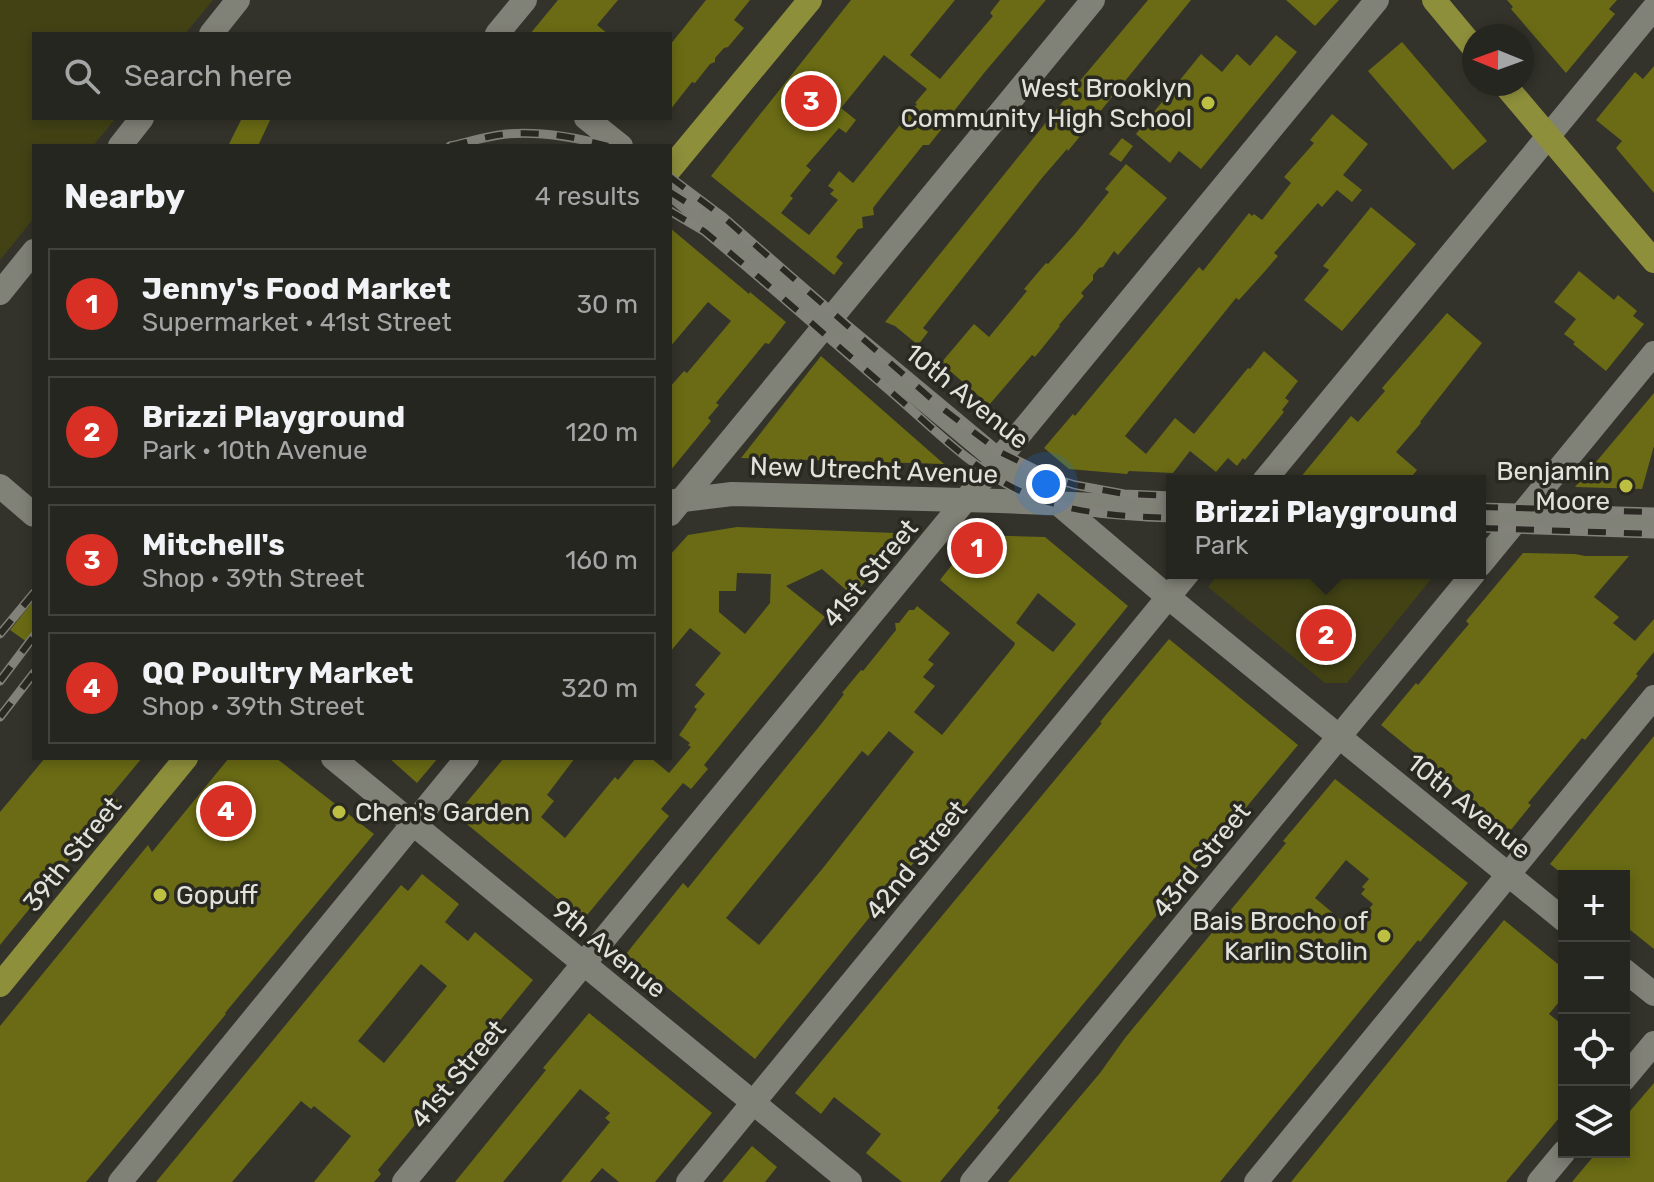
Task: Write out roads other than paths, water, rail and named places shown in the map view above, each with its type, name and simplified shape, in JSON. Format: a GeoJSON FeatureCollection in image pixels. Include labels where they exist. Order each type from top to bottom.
{"type":"FeatureCollection","features":[{"type":"Feature","properties":{"kind":"main road"},"geometry":{"type":"LineString","coordinates":[[672,167],[810,0]]}},
{"type":"Feature","properties":{"kind":"main road"},"geometry":{"type":"LineString","coordinates":[[1434,0],[1462,34]]}},
{"type":"Feature","properties":{"kind":"main road"},"geometry":{"type":"LineString","coordinates":[[1514,96],[1654,261]]}},
{"type":"Feature","properties":{"kind":"main road","name":"39th Street"},"geometry":{"type":"LineString","coordinates":[[0,985],[184,760]]}},
{"type":"Feature","properties":{"kind":"street"},"geometry":{"type":"LineString","coordinates":[[213,32],[238,0]]}},
{"type":"Feature","properties":{"kind":"street"},"geometry":{"type":"LineString","coordinates":[[484,32],[525,0]]}},
{"type":"Feature","properties":{"kind":"street"},"geometry":{"type":"LineString","coordinates":[[674,505],[1093,0]]}},
{"type":"Feature","properties":{"kind":"street","name":"41st Street"},"geometry":{"type":"LineString","coordinates":[[404,1182],[1377,0]]}},
{"type":"Feature","properties":{"kind":"street"},"geometry":{"type":"LineString","coordinates":[[1269,475],[1654,8]]}},
{"type":"Feature","properties":{"kind":"street"},"geometry":{"type":"LineString","coordinates":[[122,144],[140,120]]}},
{"type":"Feature","properties":{"kind":"street"},"geometry":{"type":"LineString","coordinates":[[588,120],[618,144]]}},
{"type":"Feature","properties":{"kind":"street","name":"10th Avenue"},"geometry":{"type":"LineString","coordinates":[[672,189],[999,461],[1060,505],[1558,915]]}},
{"type":"Feature","properties":{"kind":"street"},"geometry":{"type":"LineString","coordinates":[[0,293],[32,253]]}},
{"type":"Feature","properties":{"kind":"street"},"geometry":{"type":"LineString","coordinates":[[1486,558],[1654,353]]}},
{"type":"Feature","properties":{"kind":"street"},"geometry":{"type":"LineString","coordinates":[[0,486],[30,511]]}},
{"type":"Feature","properties":{"kind":"street","name":"New Utrecht Avenue"},"geometry":{"type":"LineString","coordinates":[[674,505],[732,494],[1166,508]]}},
{"type":"Feature","properties":{"kind":"street"},"geometry":{"type":"LineString","coordinates":[[1486,518],[1654,524]]}},
{"type":"Feature","properties":{"kind":"street","name":"42nd Street"},"geometry":{"type":"LineString","coordinates":[[688,1182],[1183,579]]}},
{"type":"Feature","properties":{"kind":"street","name":"43rd Street"},"geometry":{"type":"LineString","coordinates":[[972,1182],[1469,579]]}},
{"type":"Feature","properties":{"kind":"street"},"geometry":{"type":"LineString","coordinates":[[1256,1182],[1654,697]]}},
{"type":"Feature","properties":{"kind":"street","name":"9th Avenue"},"geometry":{"type":"LineString","coordinates":[[335,760],[850,1182]]}},
{"type":"Feature","properties":{"kind":"street"},"geometry":{"type":"LineString","coordinates":[[120,1182],[465,760]]}},
{"type":"Feature","properties":{"kind":"street"},"geometry":{"type":"LineString","coordinates":[[1630,975],[1654,994]]}},
{"type":"Feature","properties":{"kind":"street"},"geometry":{"type":"LineString","coordinates":[[1630,1072],[1654,1043]]}},
{"type":"Feature","properties":{"kind":"street"},"geometry":{"type":"LineString","coordinates":[[1539,1182],[1559,1158]]}},
{"type":"Feature","properties":{"kind":"railway"},"geometry":{"type":"LineString","coordinates":[[458,144],[519,133],[600,144]]}},
{"type":"Feature","properties":{"kind":"railway"},"geometry":{"type":"LineString","coordinates":[[672,178],[722,216],[943,409],[1000,452],[1055,479],[1075,485],[1124,494],[1166,496]]}},
{"type":"Feature","properties":{"kind":"railway"},"geometry":{"type":"LineString","coordinates":[[672,193],[697,209]]}},
{"type":"Feature","properties":{"kind":"railway"},"geometry":{"type":"LineString","coordinates":[[672,212],[704,231],[954,448],[1001,481],[1037,498],[1074,509],[1166,518]]}},
{"type":"Feature","properties":{"kind":"railway"},"geometry":{"type":"LineString","coordinates":[[1486,507],[1654,512]]}},
{"type":"Feature","properties":{"kind":"railway"},"geometry":{"type":"LineString","coordinates":[[1486,528],[1654,534]]}},
{"type":"Feature","properties":{"kind":"railway"},"geometry":{"type":"LineString","coordinates":[[0,634],[32,595]]}},
{"type":"Feature","properties":{"kind":"railway"},"geometry":{"type":"LineString","coordinates":[[0,681],[32,639]]}},
{"type":"Feature","properties":{"kind":"railway"},"geometry":{"type":"LineString","coordinates":[[0,717],[32,676]]}},
{"type":"Feature","properties":{"kind":"place","name":"Mitchell's"},"geometry":{"type":"Point","coordinates":[811,101]}},
{"type":"Feature","properties":{"kind":"place","name":"West Brooklyn Community High School"},"geometry":{"type":"Point","coordinates":[1208,103]}},
{"type":"Feature","properties":{"kind":"place","name":"Benjamin Moore"},"geometry":{"type":"Point","coordinates":[1626,486]}},
{"type":"Feature","properties":{"kind":"place","name":"Jenny's Food Market"},"geometry":{"type":"Point","coordinates":[977,548]}},
{"type":"Feature","properties":{"kind":"place","name":"Brizzi Playground"},"geometry":{"type":"Point","coordinates":[1326,635]}},
{"type":"Feature","properties":{"kind":"place","name":"QQ Poultry Market"},"geometry":{"type":"Point","coordinates":[226,811]}},
{"type":"Feature","properties":{"kind":"place","name":"Chen's Garden"},"geometry":{"type":"Point","coordinates":[339,812]}},
{"type":"Feature","properties":{"kind":"place","name":"Gopuff"},"geometry":{"type":"Point","coordinates":[160,895]}},
{"type":"Feature","properties":{"kind":"place","name":"Bais Brocho of Karlin Stolin"},"geometry":{"type":"Point","coordinates":[1384,936]}}]}
